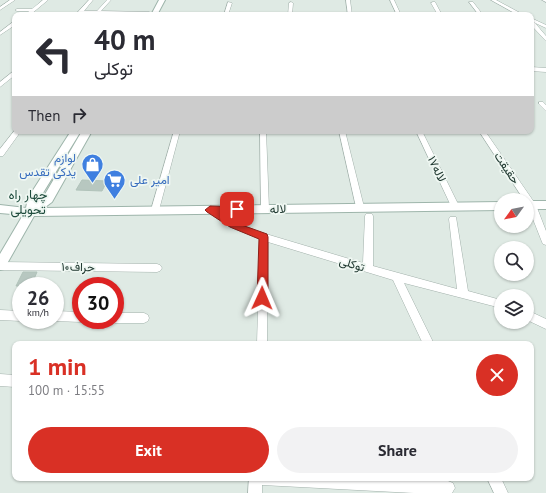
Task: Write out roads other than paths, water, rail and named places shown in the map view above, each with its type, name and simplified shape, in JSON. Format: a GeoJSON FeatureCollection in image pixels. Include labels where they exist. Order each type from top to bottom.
{"type":"FeatureCollection","features":[{"type":"Feature","properties":{"kind":"street"},"geometry":{"type":"LineString","coordinates":[[0,9],[13,0]]}},
{"type":"Feature","properties":{"kind":"street"},"geometry":{"type":"LineString","coordinates":[[31,12],[46,0]]}},
{"type":"Feature","properties":{"kind":"street"},"geometry":{"type":"LineString","coordinates":[[80,12],[91,0]]}},
{"type":"Feature","properties":{"kind":"street"},"geometry":{"type":"LineString","coordinates":[[98,12],[109,0]]}},
{"type":"Feature","properties":{"kind":"street"},"geometry":{"type":"LineString","coordinates":[[151,12],[156,0]]}},
{"type":"Feature","properties":{"kind":"street"},"geometry":{"type":"LineString","coordinates":[[152,12],[162,0]]}},
{"type":"Feature","properties":{"kind":"street"},"geometry":{"type":"LineString","coordinates":[[348,0],[350,12]]}},
{"type":"Feature","properties":{"kind":"street"},"geometry":{"type":"LineString","coordinates":[[493,0],[516,12]]}},
{"type":"Feature","properties":{"kind":"street"},"geometry":{"type":"LineString","coordinates":[[392,1],[398,12]]}},
{"type":"Feature","properties":{"kind":"street"},"geometry":{"type":"LineString","coordinates":[[433,3],[438,12]]}},
{"type":"Feature","properties":{"kind":"street"},"geometry":{"type":"LineString","coordinates":[[471,3],[478,12]]}},
{"type":"Feature","properties":{"kind":"street"},"geometry":{"type":"LineString","coordinates":[[227,12],[230,4]]}},
{"type":"Feature","properties":{"kind":"street"},"geometry":{"type":"LineString","coordinates":[[290,12],[291,4]]}},
{"type":"Feature","properties":{"kind":"street"},"geometry":{"type":"LineString","coordinates":[[17,10],[33,10]]}},
{"type":"Feature","properties":{"kind":"street"},"geometry":{"type":"LineString","coordinates":[[534,23],[541,24],[546,27]]}},
{"type":"Feature","properties":{"kind":"street"},"geometry":{"type":"LineString","coordinates":[[534,25],[546,40]]}},
{"type":"Feature","properties":{"kind":"street"},"geometry":{"type":"LineString","coordinates":[[0,34],[12,26]]}},
{"type":"Feature","properties":{"kind":"street"},"geometry":{"type":"LineString","coordinates":[[534,69],[545,71]]}},
{"type":"Feature","properties":{"kind":"street"},"geometry":{"type":"LineString","coordinates":[[0,85],[12,75]]}},
{"type":"Feature","properties":{"kind":"street"},"geometry":{"type":"LineString","coordinates":[[541,103],[546,109]]}},
{"type":"Feature","properties":{"kind":"street"},"geometry":{"type":"LineString","coordinates":[[0,154],[16,134]]}},
{"type":"Feature","properties":{"kind":"street"},"geometry":{"type":"LineString","coordinates":[[32,212],[33,198],[74,134]]}},
{"type":"Feature","properties":{"kind":"street"},"geometry":{"type":"LineString","coordinates":[[0,266],[32,212],[48,199],[85,134]]}},
{"type":"Feature","properties":{"kind":"street"},"geometry":{"type":"LineString","coordinates":[[155,210],[176,134]]}},
{"type":"Feature","properties":{"kind":"street"},"geometry":{"type":"LineString","coordinates":[[263,134],[265,209]]}},
{"type":"Feature","properties":{"kind":"street"},"geometry":{"type":"LineString","coordinates":[[343,134],[360,208]]}},
{"type":"Feature","properties":{"kind":"street","name":"لاله۱۷"},"geometry":{"type":"LineString","coordinates":[[420,134],[455,206]]}},
{"type":"Feature","properties":{"kind":"street","name":"حقیقت"},"geometry":{"type":"LineString","coordinates":[[484,134],[522,193]]}},
{"type":"Feature","properties":{"kind":"street"},"geometry":{"type":"LineString","coordinates":[[57,160],[70,161]]}},
{"type":"Feature","properties":{"kind":"street"},"geometry":{"type":"LineString","coordinates":[[534,205],[546,205]]}},
{"type":"Feature","properties":{"kind":"street","name":"لاله"},"geometry":{"type":"LineString","coordinates":[[0,209],[32,212],[494,206]]}},
{"type":"Feature","properties":{"kind":"street","name":"توکلی"},"geometry":{"type":"LineString","coordinates":[[210,210],[233,225],[264,237],[396,277],[494,302]]}},
{"type":"Feature","properties":{"kind":"street","name":"حقیقت"},"geometry":{"type":"LineString","coordinates":[[534,214],[546,242]]}},
{"type":"Feature","properties":{"kind":"street"},"geometry":{"type":"LineString","coordinates":[[368,269],[369,216]]}},
{"type":"Feature","properties":{"kind":"street"},"geometry":{"type":"LineString","coordinates":[[453,220],[463,294]]}},
{"type":"Feature","properties":{"kind":"street"},"geometry":{"type":"LineString","coordinates":[[262,341],[264,237]]}},
{"type":"Feature","properties":{"kind":"street","name":"حراف۱۰"},"geometry":{"type":"LineString","coordinates":[[0,266],[157,268]]}},
{"type":"Feature","properties":{"kind":"street"},"geometry":{"type":"LineString","coordinates":[[396,277],[427,341]]}},
{"type":"Feature","properties":{"kind":"street"},"geometry":{"type":"LineString","coordinates":[[0,315],[12,316]]}},
{"type":"Feature","properties":{"kind":"street"},"geometry":{"type":"LineString","coordinates":[[124,318],[144,318]]}},
{"type":"Feature","properties":{"kind":"street"},"geometry":{"type":"LineString","coordinates":[[534,318],[546,324]]}},
{"type":"Feature","properties":{"kind":"street"},"geometry":{"type":"LineString","coordinates":[[0,380],[12,381]]}},
{"type":"Feature","properties":{"kind":"street"},"geometry":{"type":"LineString","coordinates":[[255,493],[256,481]]}},
{"type":"Feature","properties":{"kind":"street"},"geometry":{"type":"LineString","coordinates":[[314,481],[448,488]]}},
{"type":"Feature","properties":{"kind":"street"},"geometry":{"type":"LineString","coordinates":[[495,481],[501,493]]}},
{"type":"Feature","properties":{"kind":"place","name":"لوازم یدکی تقدس"},"geometry":{"type":"Point","coordinates":[92,184]}},
{"type":"Feature","properties":{"kind":"place","name":"امیر علی"},"geometry":{"type":"Point","coordinates":[115,200]}},
{"type":"Feature","properties":{"kind":"district","name":"چهار راه تحویلی"},"geometry":{"type":"Point","coordinates":[28,202]}}]}
